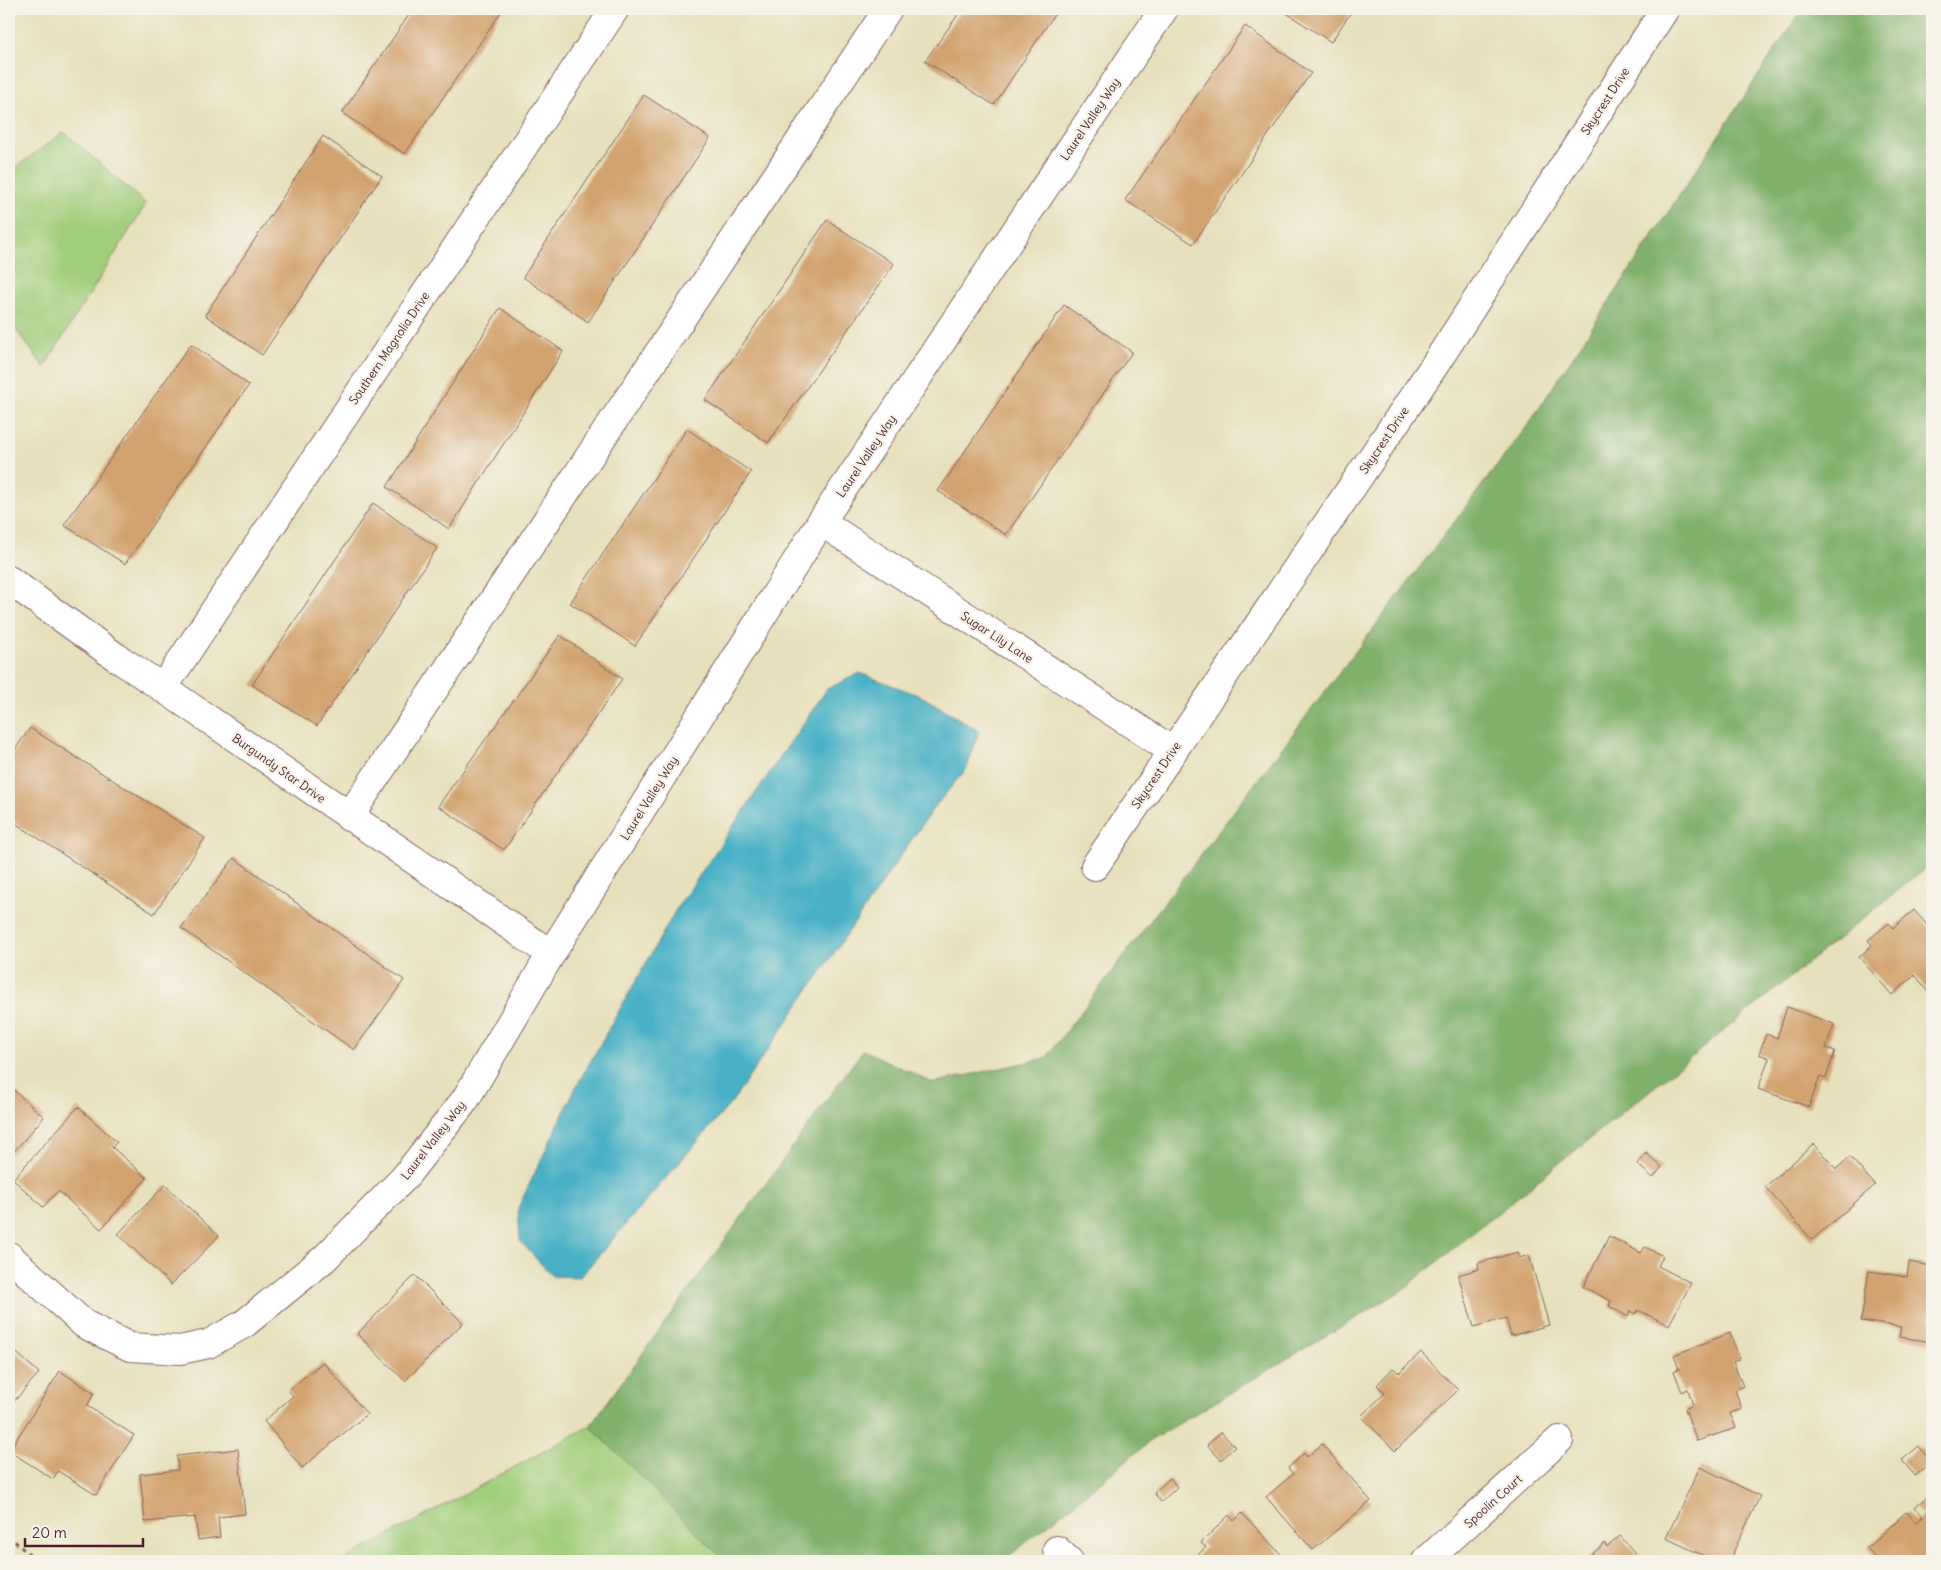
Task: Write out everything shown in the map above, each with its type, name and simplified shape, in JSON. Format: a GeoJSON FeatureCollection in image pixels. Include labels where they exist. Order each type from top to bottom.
{"type":"FeatureCollection","features":[{"type":"Feature","properties":{"kind":"street","name":"Southern Magnolia Drive"},"geometry":{"type":"LineString","coordinates":[[164,688],[614,9]]}},
{"type":"Feature","properties":{"kind":"street"},"geometry":{"type":"LineString","coordinates":[[349,816],[888,9]]}},
{"type":"Feature","properties":{"kind":"street","name":"Laurel Valley Way"},"geometry":{"type":"LineString","coordinates":[[9,1256],[84,1324],[130,1347],[180,1350],[208,1344],[244,1324],[324,1259],[404,1178],[465,1100],[551,954],[821,522],[1164,9]]}},
{"type":"Feature","properties":{"kind":"street","name":"Skycrest Drive"},"geometry":{"type":"LineString","coordinates":[[1095,866],[1434,366],[1665,9]]}},
{"type":"Feature","properties":{"kind":"street","name":"Sugar Lily Lane"},"geometry":{"type":"LineString","coordinates":[[821,522],[1173,751]]}},
{"type":"Feature","properties":{"kind":"street","name":"Burgundy Star Drive"},"geometry":{"type":"LineString","coordinates":[[9,580],[116,657],[551,954]]}},
{"type":"Feature","properties":{"kind":"street","name":"Spoolin Court"},"geometry":{"type":"LineString","coordinates":[[1426,1561],[1559,1440]]}},
{"type":"Feature","properties":{"kind":"path"},"geometry":{"type":"LineString","coordinates":[[9,1536],[36,1561]]}},
{"type":"Feature","properties":{"kind":"green space"},"geometry":{"type":"Polygon","coordinates":[[[1802,9],[1932,9],[1932,863],[1401,1291],[1153,1439],[1003,1561],[725,1561],[590,1426],[863,1050],[933,1083],[1046,1058],[1528,425],[1802,9]]]}},
{"type":"Feature","properties":{"kind":"green space"},"geometry":{"type":"Polygon","coordinates":[[[64,132],[146,204],[44,367],[9,320],[9,172],[64,132]]]}},
{"type":"Feature","properties":{"kind":"green space"},"geometry":{"type":"Polygon","coordinates":[[[590,1426],[725,1561],[342,1561],[590,1426]]]}},
{"type":"Feature","properties":{"kind":"water"},"geometry":{"type":"Polygon","coordinates":[[[860,673],[923,697],[979,731],[967,768],[932,810],[732,1102],[580,1277],[552,1276],[520,1241],[518,1208],[576,1087],[677,908],[827,689],[860,673]]]}},
{"type":"Feature","properties":{"kind":"building"},"geometry":{"type":"Polygon","coordinates":[[[413,9],[503,9],[405,154],[342,113],[413,9]]]}},
{"type":"Feature","properties":{"kind":"building"},"geometry":{"type":"Polygon","coordinates":[[[962,9],[1058,9],[994,105],[925,61],[962,9]]]}},
{"type":"Feature","properties":{"kind":"building"},"geometry":{"type":"Polygon","coordinates":[[[1280,9],[1353,9],[1331,42],[1280,9]]]}},
{"type":"Feature","properties":{"kind":"building"},"geometry":{"type":"Polygon","coordinates":[[[1245,26],[1311,73],[1193,244],[1125,200],[1245,26]]]}},
{"type":"Feature","properties":{"kind":"building"},"geometry":{"type":"Polygon","coordinates":[[[644,95],[710,138],[588,322],[523,277],[644,95]]]}},
{"type":"Feature","properties":{"kind":"building"},"geometry":{"type":"Polygon","coordinates":[[[323,136],[382,176],[262,355],[205,315],[323,136]]]}},
{"type":"Feature","properties":{"kind":"building"},"geometry":{"type":"Polygon","coordinates":[[[827,220],[894,264],[768,443],[705,400],[827,220]]]}},
{"type":"Feature","properties":{"kind":"building"},"geometry":{"type":"Polygon","coordinates":[[[1064,305],[1132,352],[1006,535],[938,491],[1064,305]]]}},
{"type":"Feature","properties":{"kind":"building"},"geometry":{"type":"Polygon","coordinates":[[[500,308],[563,351],[449,529],[387,487],[500,308]]]}},
{"type":"Feature","properties":{"kind":"building"},"geometry":{"type":"Polygon","coordinates":[[[191,344],[249,385],[125,564],[64,525],[191,344]]]}},
{"type":"Feature","properties":{"kind":"building"},"geometry":{"type":"Polygon","coordinates":[[[687,429],[751,472],[635,646],[570,603],[687,429]]]}},
{"type":"Feature","properties":{"kind":"building"},"geometry":{"type":"Polygon","coordinates":[[[373,503],[437,548],[317,726],[252,685],[373,503]]]}},
{"type":"Feature","properties":{"kind":"building"},"geometry":{"type":"Polygon","coordinates":[[[560,635],[622,679],[504,850],[438,806],[560,635]]]}},
{"type":"Feature","properties":{"kind":"building"},"geometry":{"type":"Polygon","coordinates":[[[30,728],[205,838],[154,914],[9,819],[9,758],[30,728]]]}},
{"type":"Feature","properties":{"kind":"building"},"geometry":{"type":"Polygon","coordinates":[[[234,858],[404,980],[354,1050],[181,928],[234,858]]]}},
{"type":"Feature","properties":{"kind":"building"},"geometry":{"type":"Polygon","coordinates":[[[1914,910],[1932,931],[1932,996],[1915,975],[1892,995],[1859,957],[1872,945],[1868,940],[1889,923],[1893,928],[1914,910]]]}},
{"type":"Feature","properties":{"kind":"building"},"geometry":{"type":"Polygon","coordinates":[[[1787,1007],[1834,1024],[1826,1048],[1835,1051],[1826,1078],[1820,1076],[1809,1107],[1758,1089],[1769,1058],[1759,1054],[1766,1034],[1777,1038],[1787,1007]]]}},
{"type":"Feature","properties":{"kind":"building"},"geometry":{"type":"Polygon","coordinates":[[[9,1086],[44,1117],[11,1155],[9,1153],[9,1086]]]}},
{"type":"Feature","properties":{"kind":"building"},"geometry":{"type":"Polygon","coordinates":[[[78,1107],[117,1142],[112,1147],[147,1178],[101,1229],[58,1191],[43,1207],[13,1179],[78,1107]]]}},
{"type":"Feature","properties":{"kind":"building"},"geometry":{"type":"Polygon","coordinates":[[[1814,1144],[1836,1169],[1850,1157],[1875,1185],[1812,1240],[1765,1187],[1814,1144]]]}},
{"type":"Feature","properties":{"kind":"building"},"geometry":{"type":"Polygon","coordinates":[[[1646,1153],[1662,1167],[1653,1178],[1637,1164],[1646,1153]]]}},
{"type":"Feature","properties":{"kind":"building"},"geometry":{"type":"Polygon","coordinates":[[[165,1185],[219,1236],[171,1285],[118,1234],[165,1185]]]}},
{"type":"Feature","properties":{"kind":"building"},"geometry":{"type":"Polygon","coordinates":[[[1609,1236],[1641,1253],[1645,1247],[1663,1256],[1658,1266],[1691,1283],[1669,1325],[1638,1310],[1636,1314],[1630,1310],[1628,1317],[1609,1306],[1611,1301],[1583,1287],[1609,1236]]]}},
{"type":"Feature","properties":{"kind":"building"},"geometry":{"type":"Polygon","coordinates":[[[1518,1252],[1519,1258],[1529,1255],[1549,1325],[1511,1336],[1506,1318],[1474,1327],[1458,1275],[1479,1269],[1478,1263],[1518,1252]]]}},
{"type":"Feature","properties":{"kind":"building"},"geometry":{"type":"Polygon","coordinates":[[[1909,1262],[1932,1266],[1932,1342],[1899,1337],[1901,1327],[1861,1321],[1869,1271],[1907,1277],[1909,1262]]]}},
{"type":"Feature","properties":{"kind":"building"},"geometry":{"type":"Polygon","coordinates":[[[415,1275],[463,1323],[405,1381],[357,1334],[415,1275]]]}},
{"type":"Feature","properties":{"kind":"building"},"geometry":{"type":"Polygon","coordinates":[[[1730,1333],[1740,1359],[1733,1362],[1743,1386],[1735,1390],[1742,1409],[1730,1413],[1736,1428],[1697,1441],[1685,1409],[1693,1405],[1688,1389],[1682,1392],[1674,1371],[1679,1369],[1674,1355],[1730,1333]]]}},
{"type":"Feature","properties":{"kind":"building"},"geometry":{"type":"Polygon","coordinates":[[[9,1346],[39,1373],[9,1407],[9,1346]]]}},
{"type":"Feature","properties":{"kind":"building"},"geometry":{"type":"Polygon","coordinates":[[[1421,1352],[1458,1390],[1395,1451],[1361,1416],[1385,1393],[1377,1385],[1393,1368],[1399,1373],[1421,1352]]]}},
{"type":"Feature","properties":{"kind":"building"},"geometry":{"type":"Polygon","coordinates":[[[323,1362],[367,1414],[302,1468],[264,1421],[293,1396],[288,1390],[323,1362]]]}},
{"type":"Feature","properties":{"kind":"building"},"geometry":{"type":"Polygon","coordinates":[[[60,1371],[94,1393],[87,1406],[134,1435],[96,1495],[58,1471],[53,1479],[9,1451],[60,1371]]]}},
{"type":"Feature","properties":{"kind":"building"},"geometry":{"type":"Polygon","coordinates":[[[1221,1432],[1235,1447],[1221,1460],[1207,1445],[1221,1432]]]}},
{"type":"Feature","properties":{"kind":"building"},"geometry":{"type":"Polygon","coordinates":[[[1322,1444],[1371,1501],[1313,1550],[1266,1497],[1293,1474],[1288,1468],[1304,1453],[1307,1457],[1322,1444]]]}},
{"type":"Feature","properties":{"kind":"building"},"geometry":{"type":"Polygon","coordinates":[[[1919,1446],[1931,1463],[1915,1476],[1902,1460],[1919,1446]]]}},
{"type":"Feature","properties":{"kind":"building"},"geometry":{"type":"Polygon","coordinates":[[[238,1449],[245,1514],[218,1517],[220,1537],[198,1540],[195,1517],[145,1522],[140,1474],[178,1470],[177,1456],[238,1449]]]}},
{"type":"Feature","properties":{"kind":"building"},"geometry":{"type":"Polygon","coordinates":[[[1700,1467],[1760,1496],[1729,1561],[1715,1561],[1666,1538],[1700,1467]]]}},
{"type":"Feature","properties":{"kind":"building"},"geometry":{"type":"Polygon","coordinates":[[[1170,1478],[1177,1487],[1161,1502],[1154,1493],[1170,1478]]]}},
{"type":"Feature","properties":{"kind":"building"},"geometry":{"type":"Polygon","coordinates":[[[1932,1492],[1932,1561],[1879,1561],[1867,1548],[1906,1512],[1916,1522],[1923,1516],[1915,1507],[1932,1492]]]}},
{"type":"Feature","properties":{"kind":"building"},"geometry":{"type":"Polygon","coordinates":[[[1242,1513],[1287,1561],[1191,1561],[1206,1547],[1201,1543],[1229,1515],[1234,1521],[1242,1513]]]}},
{"type":"Feature","properties":{"kind":"building"},"geometry":{"type":"Polygon","coordinates":[[[1620,1536],[1642,1561],[1584,1561],[1605,1543],[1607,1547],[1620,1536]]]}}]}
